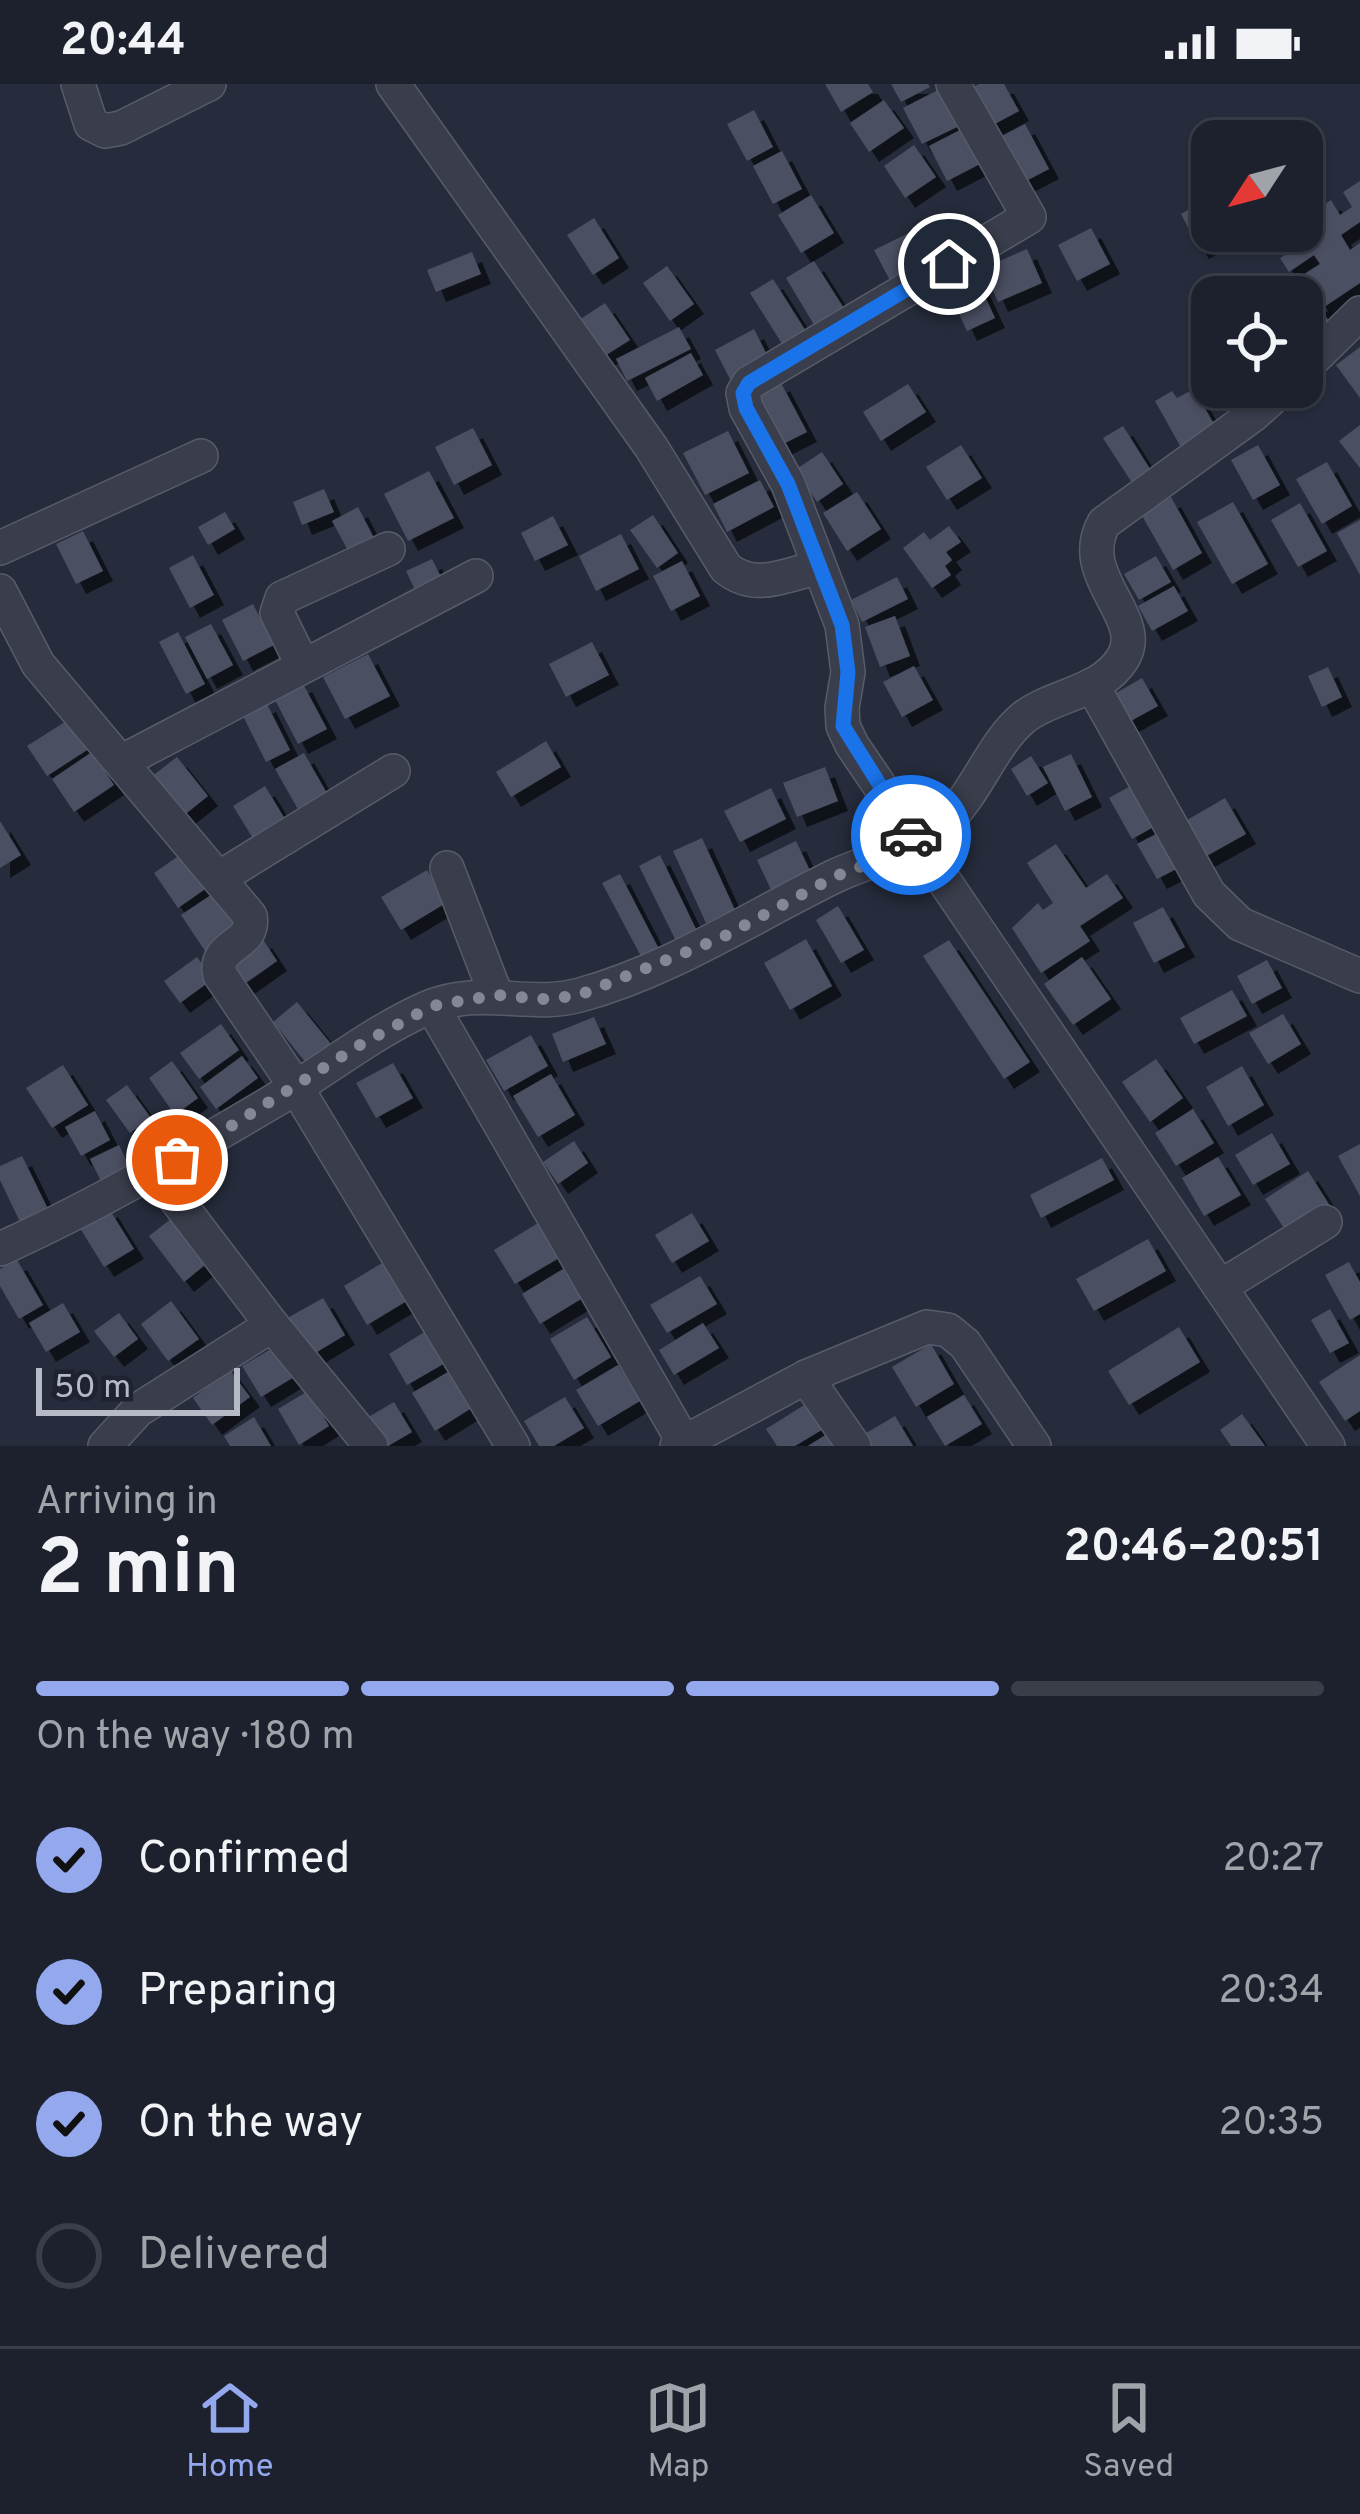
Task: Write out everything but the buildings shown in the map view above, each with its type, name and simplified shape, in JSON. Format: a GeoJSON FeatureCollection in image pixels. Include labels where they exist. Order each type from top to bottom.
{"type":"FeatureCollection","features":[{"type":"Feature","properties":{"kind":"street"},"geometry":{"type":"LineString","coordinates":[[77,84],[92,124],[105,131],[121,128],[209,84]]}},
{"type":"Feature","properties":{"kind":"street"},"geometry":{"type":"LineString","coordinates":[[393,84],[651,447],[726,568],[740,580],[755,582],[819,567]]}},
{"type":"Feature","properties":{"kind":"street"},"geometry":{"type":"LineString","coordinates":[[953,84],[1029,217],[749,383],[743,393],[746,408],[788,484],[842,625],[848,651],[843,726],[917,845],[1328,1446]]}},
{"type":"Feature","properties":{"kind":"street"},"geometry":{"type":"LineString","coordinates":[[1323,349],[1360,313]]}},
{"type":"Feature","properties":{"kind":"street"},"geometry":{"type":"LineString","coordinates":[[0,1250],[156,1173],[397,1022],[432,1006],[496,995],[577,996],[721,938],[836,876],[917,845],[962,806],[1025,717],[1092,685],[1125,656],[1128,643],[1119,607],[1095,556],[1095,538],[1105,523],[1260,408]]}},
{"type":"Feature","properties":{"kind":"street"},"geometry":{"type":"LineString","coordinates":[[0,548],[201,456]]}},
{"type":"Feature","properties":{"kind":"street"},"geometry":{"type":"LineString","coordinates":[[303,666],[278,613],[282,598],[388,549]]}},
{"type":"Feature","properties":{"kind":"street"},"geometry":{"type":"LineString","coordinates":[[121,762],[476,575]]}},
{"type":"Feature","properties":{"kind":"street"},"geometry":{"type":"LineString","coordinates":[[0,591],[38,664],[250,916],[248,935],[220,955],[220,975],[296,1087],[513,1446]]}},
{"type":"Feature","properties":{"kind":"street"},"geometry":{"type":"LineString","coordinates":[[1092,685],[1210,894],[1240,923],[1360,976]]}},
{"type":"Feature","properties":{"kind":"street"},"geometry":{"type":"LineString","coordinates":[[219,878],[393,771]]}},
{"type":"Feature","properties":{"kind":"street"},"geometry":{"type":"LineString","coordinates":[[447,868],[496,995]]}},
{"type":"Feature","properties":{"kind":"street"},"geometry":{"type":"LineString","coordinates":[[432,1006],[682,1445],[806,1377],[927,1327],[948,1330],[965,1344],[1034,1446]]}},
{"type":"Feature","properties":{"kind":"street"},"geometry":{"type":"LineString","coordinates":[[156,1173],[371,1446]]}},
{"type":"Feature","properties":{"kind":"street"},"geometry":{"type":"LineString","coordinates":[[1220,1287],[1325,1222]]}},
{"type":"Feature","properties":{"kind":"street"},"geometry":{"type":"LineString","coordinates":[[105,1446],[138,1410],[272,1325]]}},
{"type":"Feature","properties":{"kind":"street"},"geometry":{"type":"LineString","coordinates":[[806,1377],[854,1446]]}},
{"type":"Feature","properties":{"kind":"way so far"},"geometry":{"type":"LineString","coordinates":[[177,1160],[397,1022],[432,1006],[496,995],[577,996],[721,938],[836,876],[917,845],[911,835]]}},
{"type":"Feature","properties":{"kind":"route"},"geometry":{"type":"LineString","coordinates":[[911,835],[843,726],[848,651],[842,625],[788,484],[746,408],[743,393],[749,383],[949,264]]}}]}
